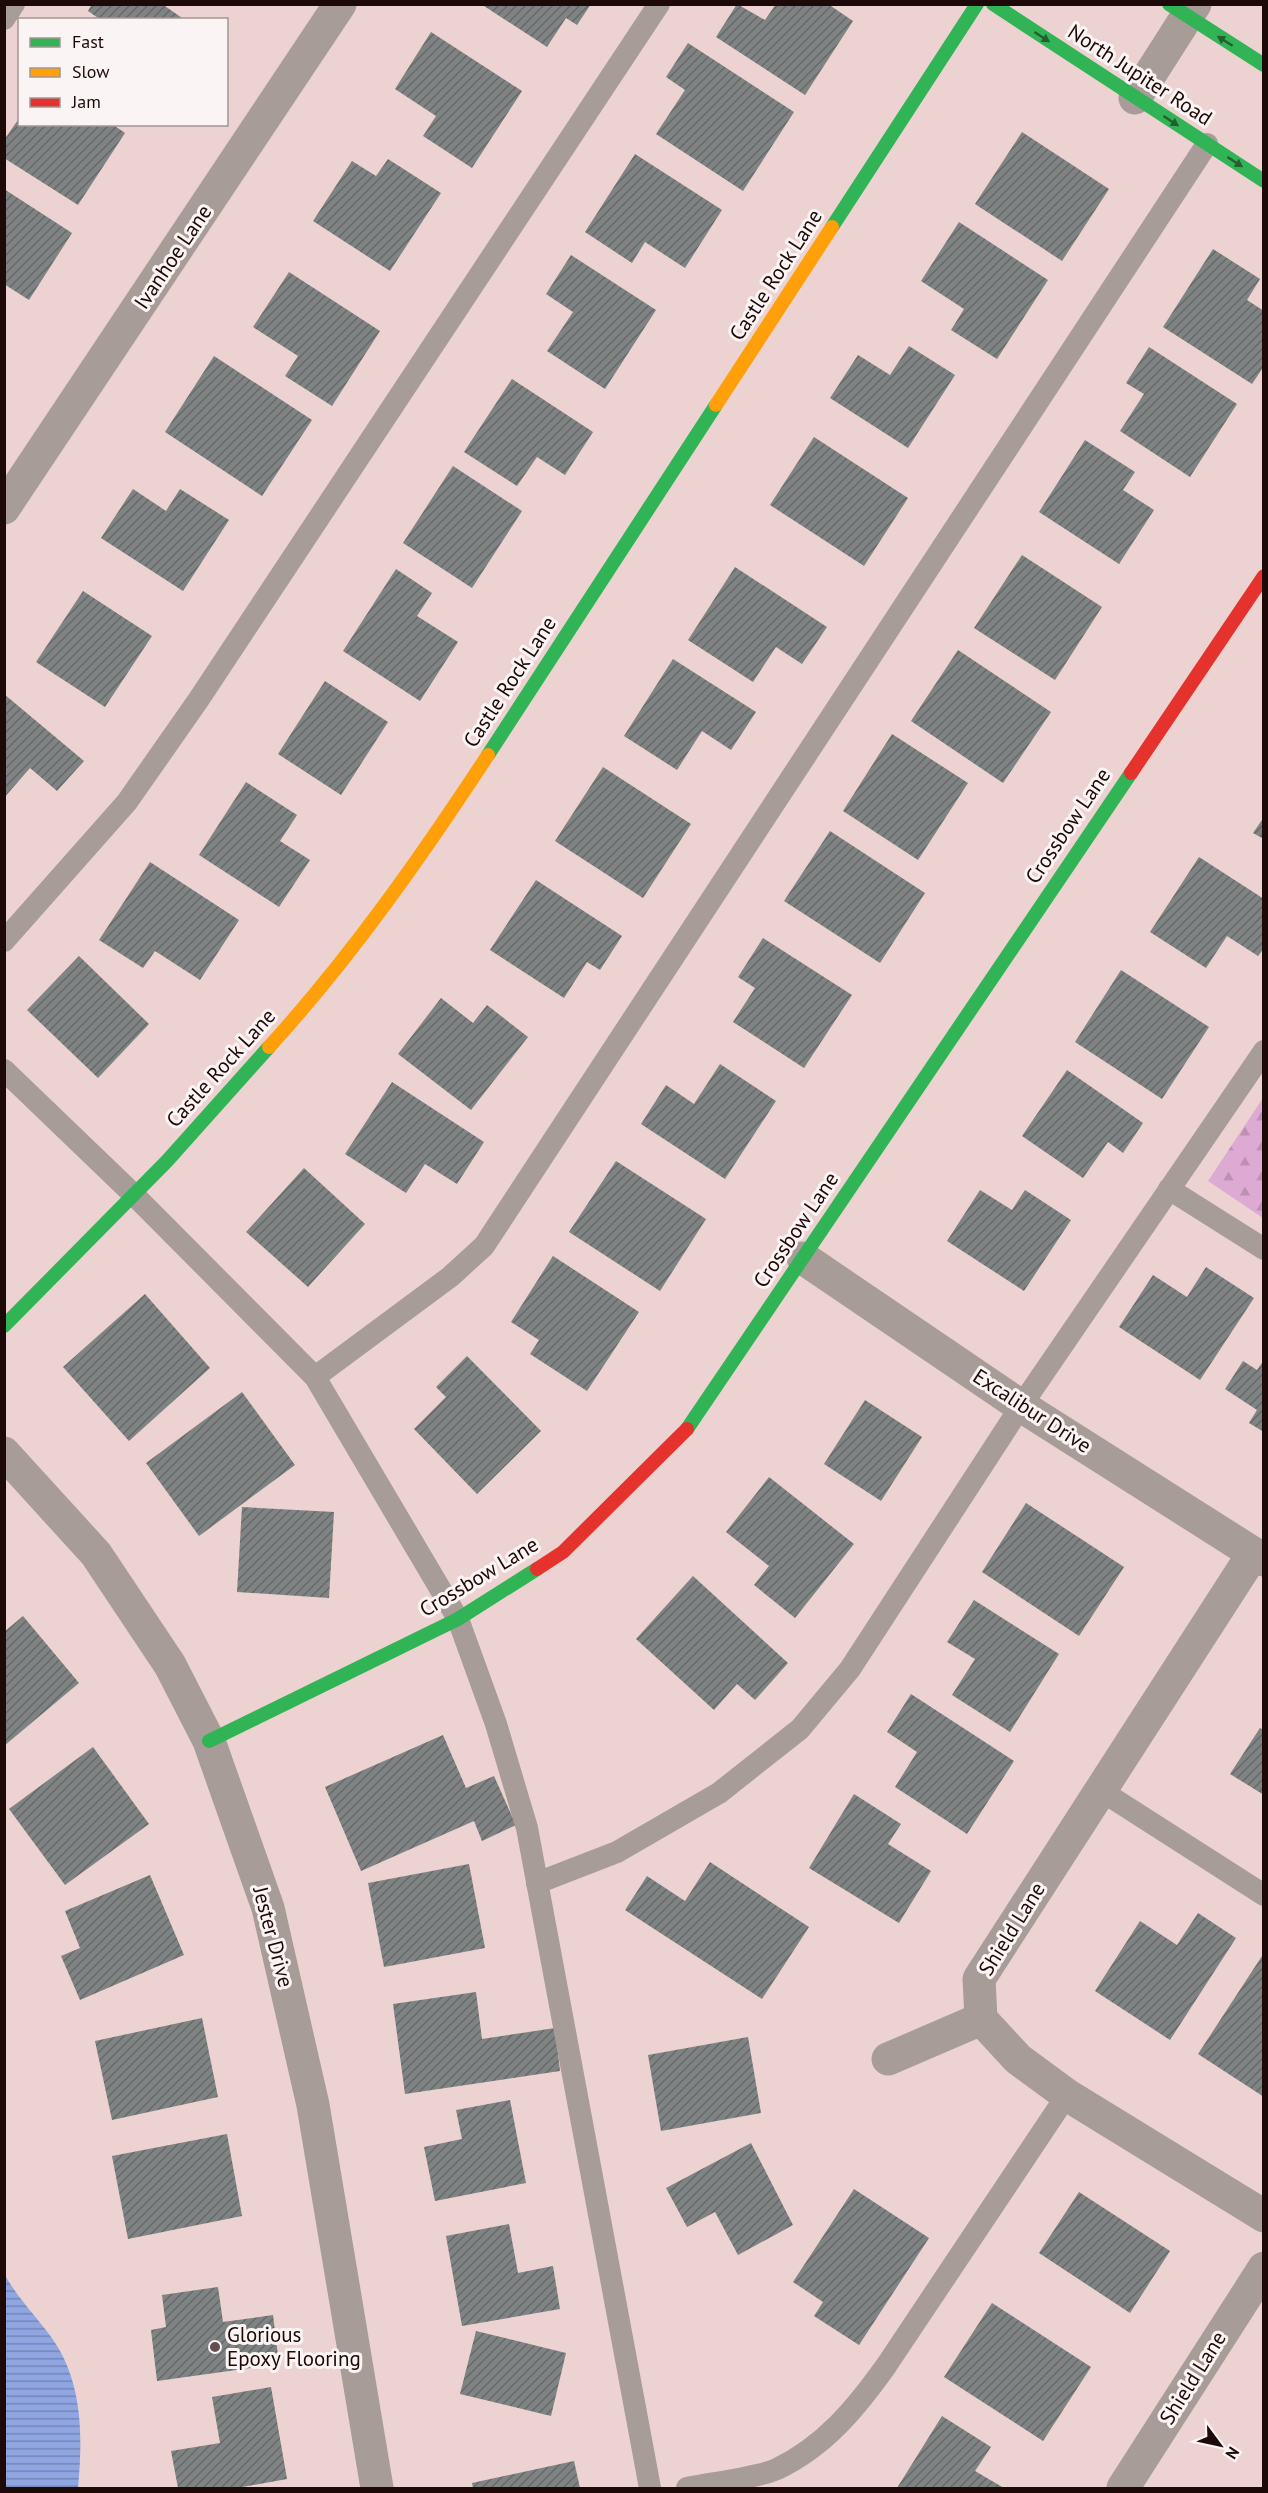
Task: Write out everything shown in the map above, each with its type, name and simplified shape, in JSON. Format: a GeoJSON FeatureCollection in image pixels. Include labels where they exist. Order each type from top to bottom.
{"type":"FeatureCollection","features":[{"type":"Feature","properties":{"kind":"street","name":"Ivanhoe Lane"},"geometry":{"type":"LineString","coordinates":[[4,508],[30,473],[340,4]]}},
{"type":"Feature","properties":{"kind":"street","name":"Castle Rock Lane"},"geometry":{"type":"LineString","coordinates":[[4,1326],[134,1195],[325,984],[447,818],[977,4]]}},
{"type":"Feature","properties":{"kind":"street","name":"North Jupiter Road"},"geometry":{"type":"LineString","coordinates":[[993,4],[1263,181]]}},
{"type":"Feature","properties":{"kind":"street"},"geometry":{"type":"LineString","coordinates":[[1135,98],[1183,8],[1263,65]]}},
{"type":"Feature","properties":{"kind":"street","name":"Crossbow Lane"},"geometry":{"type":"LineString","coordinates":[[209,1741],[458,1618],[563,1552],[682,1436],[1263,576]]}},
{"type":"Feature","properties":{"kind":"street","name":"Excalibur Drive"},"geometry":{"type":"LineString","coordinates":[[803,1258],[1022,1406],[1258,1557]]}},
{"type":"Feature","properties":{"kind":"street","name":"Jester Drive"},"geometry":{"type":"LineString","coordinates":[[4,1453],[96,1554],[170,1665],[209,1741],[268,1908],[313,2105],[377,2488]]}},
{"type":"Feature","properties":{"kind":"street","name":"Shield Lane"},"geometry":{"type":"LineString","coordinates":[[981,2019],[979,1979],[1100,1790],[1258,1557]]}},
{"type":"Feature","properties":{"kind":"street"},"geometry":{"type":"LineString","coordinates":[[888,2059],[981,2019],[1018,2059],[1067,2095],[1263,2216]]}},
{"type":"Feature","properties":{"kind":"street","name":"Shield Lane"},"geometry":{"type":"LineString","coordinates":[[1123,2488],[1263,2268]]}},
{"type":"Feature","properties":{"kind":"lane"},"geometry":{"type":"LineString","coordinates":[[4,18],[14,4]]}},
{"type":"Feature","properties":{"kind":"lane"},"geometry":{"type":"LineString","coordinates":[[4,941],[127,802],[199,699],[659,4]]}},
{"type":"Feature","properties":{"kind":"lane"},"geometry":{"type":"LineString","coordinates":[[315,1377],[450,1277],[484,1246],[1207,144]]}},
{"type":"Feature","properties":{"kind":"lane"},"geometry":{"type":"LineString","coordinates":[[537,1883],[616,1852],[719,1793],[800,1729],[850,1669],[1022,1406],[1263,1051]]}},
{"type":"Feature","properties":{"kind":"lane"},"geometry":{"type":"LineString","coordinates":[[4,1071],[134,1195],[315,1377],[458,1618],[496,1724],[527,1828],[650,2488]]}},
{"type":"Feature","properties":{"kind":"lane"},"geometry":{"type":"LineString","coordinates":[[1169,1189],[1263,1249]]}},
{"type":"Feature","properties":{"kind":"lane"},"geometry":{"type":"LineString","coordinates":[[1100,1790],[1263,1895]]}},
{"type":"Feature","properties":{"kind":"lane"},"geometry":{"type":"LineString","coordinates":[[687,2488],[775,2469],[824,2440],[858,2404],[885,2366],[1067,2095]]}},
{"type":"Feature","properties":{"kind":"green space"},"geometry":{"type":"Polygon","coordinates":[[[1263,1098],[1263,1218],[1208,1181],[1263,1098]]]}},
{"type":"Feature","properties":{"kind":"water"},"geometry":{"type":"Polygon","coordinates":[[[5,2275],[49,2334],[69,2369],[80,2427],[78,2488],[5,2488],[5,2275]]]}},
{"type":"Feature","properties":{"kind":"building"},"geometry":{"type":"Polygon","coordinates":[[[92,4],[162,4],[182,18],[98,18],[88,11],[92,4]]]}},
{"type":"Feature","properties":{"kind":"building"},"geometry":{"type":"Polygon","coordinates":[[[481,4],[591,4],[577,25],[566,18],[547,47],[481,4]]]}},
{"type":"Feature","properties":{"kind":"building"},"geometry":{"type":"Polygon","coordinates":[[[737,4],[765,20],[776,4],[828,4],[853,21],[805,95],[716,37],[737,4]]]}},
{"type":"Feature","properties":{"kind":"building"},"geometry":{"type":"Polygon","coordinates":[[[431,32],[522,91],[472,168],[423,136],[436,116],[395,89],[431,32]]]}},
{"type":"Feature","properties":{"kind":"building"},"geometry":{"type":"Polygon","coordinates":[[[688,43],[794,112],[743,191],[656,134],[685,90],[666,77],[688,43]]]}},
{"type":"Feature","properties":{"kind":"building"},"geometry":{"type":"Polygon","coordinates":[[[18,120],[18,126],[115,126],[125,133],[78,205],[4,158],[4,140],[18,120]]]}},
{"type":"Feature","properties":{"kind":"building"},"geometry":{"type":"Polygon","coordinates":[[[1022,132],[1109,189],[1062,261],[975,204],[1022,132]]]}},
{"type":"Feature","properties":{"kind":"building"},"geometry":{"type":"Polygon","coordinates":[[[635,154],[722,210],[685,268],[645,242],[632,263],[585,232],[635,154]]]}},
{"type":"Feature","properties":{"kind":"building"},"geometry":{"type":"Polygon","coordinates":[[[388,159],[441,193],[390,271],[313,221],[352,161],[376,176],[388,159]]]}},
{"type":"Feature","properties":{"kind":"building"},"geometry":{"type":"Polygon","coordinates":[[[4,189],[72,233],[29,300],[4,284],[4,189]]]}},
{"type":"Feature","properties":{"kind":"building"},"geometry":{"type":"Polygon","coordinates":[[[959,222],[1048,280],[997,359],[951,330],[964,309],[921,281],[959,222]]]}},
{"type":"Feature","properties":{"kind":"building"},"geometry":{"type":"Polygon","coordinates":[[[1213,249],[1260,279],[1247,300],[1264,311],[1264,366],[1252,384],[1163,327],[1213,249]]]}},
{"type":"Feature","properties":{"kind":"building"},"geometry":{"type":"Polygon","coordinates":[[[571,255],[656,310],[605,389],[547,351],[573,312],[546,294],[571,255]]]}},
{"type":"Feature","properties":{"kind":"building"},"geometry":{"type":"Polygon","coordinates":[[[289,272],[380,331],[332,406],[285,376],[298,356],[253,327],[289,272]]]}},
{"type":"Feature","properties":{"kind":"building"},"geometry":{"type":"Polygon","coordinates":[[[909,346],[955,375],[908,448],[830,398],[858,355],[890,375],[909,346]]]}},
{"type":"Feature","properties":{"kind":"building"},"geometry":{"type":"Polygon","coordinates":[[[1149,347],[1237,404],[1190,477],[1120,431],[1144,394],[1126,383],[1149,347]]]}},
{"type":"Feature","properties":{"kind":"building"},"geometry":{"type":"Polygon","coordinates":[[[214,356],[312,420],[262,496],[165,432],[214,356]]]}},
{"type":"Feature","properties":{"kind":"building"},"geometry":{"type":"Polygon","coordinates":[[[512,379],[593,432],[565,475],[537,457],[517,486],[464,452],[512,379]]]}},
{"type":"Feature","properties":{"kind":"building"},"geometry":{"type":"Polygon","coordinates":[[[814,437],[908,498],[864,566],[770,505],[814,437]]]}},
{"type":"Feature","properties":{"kind":"building"},"geometry":{"type":"Polygon","coordinates":[[[1085,440],[1135,472],[1123,490],[1154,510],[1119,564],[1039,512],[1085,440]]]}},
{"type":"Feature","properties":{"kind":"building"},"geometry":{"type":"Polygon","coordinates":[[[453,466],[522,511],[472,588],[403,543],[453,466]]]}},
{"type":"Feature","properties":{"kind":"building"},"geometry":{"type":"Polygon","coordinates":[[[133,489],[166,511],[180,489],[229,520],[183,591],[101,538],[133,489]]]}},
{"type":"Feature","properties":{"kind":"building"},"geometry":{"type":"Polygon","coordinates":[[[1022,555],[1102,607],[1055,680],[974,628],[1022,555]]]}},
{"type":"Feature","properties":{"kind":"building"},"geometry":{"type":"Polygon","coordinates":[[[735,567],[827,627],[802,664],[776,647],[753,682],[688,640],[735,567]]]}},
{"type":"Feature","properties":{"kind":"building"},"geometry":{"type":"Polygon","coordinates":[[[396,569],[432,593],[417,616],[458,642],[420,701],[343,651],[396,569]]]}},
{"type":"Feature","properties":{"kind":"building"},"geometry":{"type":"Polygon","coordinates":[[[83,591],[152,636],[105,707],[36,662],[83,591]]]}},
{"type":"Feature","properties":{"kind":"building"},"geometry":{"type":"Polygon","coordinates":[[[958,650],[1051,712],[1003,783],[911,721],[958,650]]]}},
{"type":"Feature","properties":{"kind":"building"},"geometry":{"type":"Polygon","coordinates":[[[673,659],[756,712],[731,750],[702,731],[677,770],[624,736],[673,659]]]}},
{"type":"Feature","properties":{"kind":"building"},"geometry":{"type":"Polygon","coordinates":[[[325,681],[388,722],[341,795],[278,754],[325,681]]]}},
{"type":"Feature","properties":{"kind":"building"},"geometry":{"type":"Polygon","coordinates":[[[4,694],[84,761],[57,791],[30,768],[4,798],[4,694]]]}},
{"type":"Feature","properties":{"kind":"building"},"geometry":{"type":"Polygon","coordinates":[[[892,734],[968,783],[918,860],[843,811],[892,734]]]}},
{"type":"Feature","properties":{"kind":"building"},"geometry":{"type":"Polygon","coordinates":[[[603,767],[691,824],[643,898],[555,841],[603,767]]]}},
{"type":"Feature","properties":{"kind":"building"},"geometry":{"type":"Polygon","coordinates":[[[246,782],[297,815],[280,841],[310,860],[279,907],[199,855],[246,782]]]}},
{"type":"Feature","properties":{"kind":"building"},"geometry":{"type":"Polygon","coordinates":[[[1264,817],[1264,839],[1253,833],[1264,817]]]}},
{"type":"Feature","properties":{"kind":"building"},"geometry":{"type":"Polygon","coordinates":[[[830,831],[925,893],[880,963],[784,901],[830,831]]]}},
{"type":"Feature","properties":{"kind":"building"},"geometry":{"type":"Polygon","coordinates":[[[1199,857],[1264,899],[1264,948],[1258,956],[1227,936],[1206,968],[1150,932],[1199,857]]]}},
{"type":"Feature","properties":{"kind":"building"},"geometry":{"type":"Polygon","coordinates":[[[150,862],[239,920],[200,980],[155,951],[143,968],[99,940],[150,862]]]}},
{"type":"Feature","properties":{"kind":"building"},"geometry":{"type":"Polygon","coordinates":[[[536,880],[622,936],[600,970],[587,962],[564,998],[490,950],[536,880]]]}},
{"type":"Feature","properties":{"kind":"building"},"geometry":{"type":"Polygon","coordinates":[[[763,938],[852,995],[804,1068],[733,1022],[755,988],[738,977],[763,938]]]}},
{"type":"Feature","properties":{"kind":"building"},"geometry":{"type":"Polygon","coordinates":[[[79,956],[149,1024],[98,1078],[27,1010],[79,956]]]}},
{"type":"Feature","properties":{"kind":"building"},"geometry":{"type":"Polygon","coordinates":[[[1121,970],[1209,1027],[1162,1099],[1075,1042],[1121,970]]]}},
{"type":"Feature","properties":{"kind":"building"},"geometry":{"type":"Polygon","coordinates":[[[441,998],[473,1023],[487,1005],[528,1037],[471,1110],[398,1054],[441,998]]]}},
{"type":"Feature","properties":{"kind":"building"},"geometry":{"type":"Polygon","coordinates":[[[720,1064],[776,1101],[725,1179],[641,1124],[666,1085],[694,1104],[720,1064]]]}},
{"type":"Feature","properties":{"kind":"building"},"geometry":{"type":"Polygon","coordinates":[[[1067,1070],[1143,1123],[1123,1153],[1108,1142],[1083,1178],[1022,1136],[1067,1070]]]}},
{"type":"Feature","properties":{"kind":"building"},"geometry":{"type":"Polygon","coordinates":[[[392,1082],[484,1142],[457,1184],[425,1164],[406,1193],[345,1154],[392,1082]]]}},
{"type":"Feature","properties":{"kind":"building"},"geometry":{"type":"Polygon","coordinates":[[[616,1161],[706,1219],[660,1291],[569,1232],[616,1161]]]}},
{"type":"Feature","properties":{"kind":"building"},"geometry":{"type":"Polygon","coordinates":[[[304,1168],[365,1224],[308,1287],[246,1232],[304,1168]]]}},
{"type":"Feature","properties":{"kind":"building"},"geometry":{"type":"Polygon","coordinates":[[[980,1190],[1012,1210],[1025,1190],[1071,1220],[1024,1291],[947,1241],[980,1190]]]}},
{"type":"Feature","properties":{"kind":"building"},"geometry":{"type":"Polygon","coordinates":[[[553,1256],[639,1312],[587,1391],[530,1354],[539,1340],[511,1322],[553,1256]]]}},
{"type":"Feature","properties":{"kind":"building"},"geometry":{"type":"Polygon","coordinates":[[[1206,1267],[1254,1298],[1200,1380],[1119,1327],[1153,1275],[1187,1297],[1206,1267]]]}},
{"type":"Feature","properties":{"kind":"building"},"geometry":{"type":"Polygon","coordinates":[[[145,1294],[210,1368],[129,1441],[63,1367],[145,1294]]]}},
{"type":"Feature","properties":{"kind":"building"},"geometry":{"type":"Polygon","coordinates":[[[467,1356],[541,1431],[477,1494],[414,1429],[446,1397],[436,1387],[467,1356]]]}},
{"type":"Feature","properties":{"kind":"building"},"geometry":{"type":"Polygon","coordinates":[[[1264,1360],[1264,1432],[1249,1423],[1257,1410],[1225,1389],[1243,1361],[1257,1370],[1264,1360]]]}},
{"type":"Feature","properties":{"kind":"building"},"geometry":{"type":"Polygon","coordinates":[[[242,1392],[295,1465],[199,1536],[146,1463],[242,1392]]]}},
{"type":"Feature","properties":{"kind":"building"},"geometry":{"type":"Polygon","coordinates":[[[865,1400],[922,1437],[881,1501],[824,1464],[865,1400]]]}},
{"type":"Feature","properties":{"kind":"building"},"geometry":{"type":"Polygon","coordinates":[[[769,1477],[854,1544],[795,1618],[754,1585],[769,1566],[726,1532],[769,1477]]]}},
{"type":"Feature","properties":{"kind":"building"},"geometry":{"type":"Polygon","coordinates":[[[1026,1503],[1124,1567],[1079,1636],[982,1572],[1026,1503]]]}},
{"type":"Feature","properties":{"kind":"building"},"geometry":{"type":"Polygon","coordinates":[[[242,1507],[334,1512],[329,1598],[237,1592],[242,1507]]]}},
{"type":"Feature","properties":{"kind":"building"},"geometry":{"type":"Polygon","coordinates":[[[693,1576],[788,1663],[755,1700],[737,1684],[714,1710],[636,1639],[693,1576]]]}},
{"type":"Feature","properties":{"kind":"building"},"geometry":{"type":"Polygon","coordinates":[[[974,1600],[1059,1654],[1010,1732],[952,1695],[975,1659],[947,1642],[974,1600]]]}},
{"type":"Feature","properties":{"kind":"building"},"geometry":{"type":"Polygon","coordinates":[[[23,1616],[79,1683],[4,1746],[4,1632],[23,1616]]]}},
{"type":"Feature","properties":{"kind":"building"},"geometry":{"type":"Polygon","coordinates":[[[911,1694],[1014,1761],[967,1834],[895,1787],[917,1752],[887,1732],[911,1694]]]}},
{"type":"Feature","properties":{"kind":"building"},"geometry":{"type":"Polygon","coordinates":[[[1260,1728],[1264,1730],[1264,1795],[1230,1774],[1260,1728]]]}},
{"type":"Feature","properties":{"kind":"building"},"geometry":{"type":"Polygon","coordinates":[[[443,1735],[466,1788],[494,1776],[516,1825],[482,1841],[474,1821],[361,1871],[325,1787],[443,1735]]]}},
{"type":"Feature","properties":{"kind":"building"},"geometry":{"type":"Polygon","coordinates":[[[93,1747],[149,1824],[65,1885],[9,1809],[93,1747]]]}},
{"type":"Feature","properties":{"kind":"building"},"geometry":{"type":"Polygon","coordinates":[[[854,1794],[901,1824],[888,1844],[931,1871],[899,1923],[809,1868],[854,1794]]]}},
{"type":"Feature","properties":{"kind":"building"},"geometry":{"type":"Polygon","coordinates":[[[710,1862],[809,1927],[762,1999],[625,1910],[647,1876],[685,1901],[710,1862]]]}},
{"type":"Feature","properties":{"kind":"building"},"geometry":{"type":"Polygon","coordinates":[[[469,1864],[485,1948],[384,1967],[368,1883],[469,1864]]]}},
{"type":"Feature","properties":{"kind":"building"},"geometry":{"type":"Polygon","coordinates":[[[150,1875],[184,1955],[80,2000],[61,1956],[80,1948],[65,1911],[150,1875]]]}},
{"type":"Feature","properties":{"kind":"building"},"geometry":{"type":"Polygon","coordinates":[[[1198,1913],[1236,1938],[1170,2040],[1095,1991],[1140,1921],[1177,1945],[1198,1913]]]}},
{"type":"Feature","properties":{"kind":"building"},"geometry":{"type":"Polygon","coordinates":[[[1262,1956],[1264,1957],[1264,2097],[1198,2054],[1262,1956]]]}},
{"type":"Feature","properties":{"kind":"building"},"geometry":{"type":"Polygon","coordinates":[[[476,1992],[482,2039],[555,2028],[560,2071],[405,2094],[393,2004],[476,1992]]]}},
{"type":"Feature","properties":{"kind":"building"},"geometry":{"type":"Polygon","coordinates":[[[202,2018],[218,2097],[112,2120],[95,2041],[202,2018]]]}},
{"type":"Feature","properties":{"kind":"building"},"geometry":{"type":"Polygon","coordinates":[[[748,2037],[761,2113],[661,2131],[648,2055],[748,2037]]]}},
{"type":"Feature","properties":{"kind":"building"},"geometry":{"type":"Polygon","coordinates":[[[510,2100],[526,2183],[435,2201],[424,2147],[462,2139],[456,2110],[510,2100]]]}},
{"type":"Feature","properties":{"kind":"building"},"geometry":{"type":"Polygon","coordinates":[[[227,2134],[242,2216],[128,2239],[112,2156],[227,2134]]]}},
{"type":"Feature","properties":{"kind":"building"},"geometry":{"type":"Polygon","coordinates":[[[751,2143],[793,2225],[738,2255],[715,2212],[687,2227],[666,2188],[751,2143]]]}},
{"type":"Feature","properties":{"kind":"building"},"geometry":{"type":"Polygon","coordinates":[[[854,2189],[929,2238],[859,2345],[814,2316],[823,2302],[793,2282],[854,2189]]]}},
{"type":"Feature","properties":{"kind":"building"},"geometry":{"type":"Polygon","coordinates":[[[1079,2192],[1170,2251],[1130,2313],[1039,2253],[1079,2192]]]}},
{"type":"Feature","properties":{"kind":"building"},"geometry":{"type":"Polygon","coordinates":[[[509,2224],[518,2273],[553,2266],[560,2309],[462,2326],[446,2236],[509,2224]]]}},
{"type":"Feature","properties":{"kind":"building","name":"Glorious Epoxy Flooring"},"geometry":{"type":"Polygon","coordinates":[[[218,2287],[223,2322],[273,2315],[279,2364],[157,2381],[151,2330],[166,2327],[162,2295],[218,2287]]]}},
{"type":"Feature","properties":{"kind":"building"},"geometry":{"type":"Polygon","coordinates":[[[992,2303],[1091,2367],[1043,2441],[944,2377],[992,2303]]]}},
{"type":"Feature","properties":{"kind":"building"},"geometry":{"type":"Polygon","coordinates":[[[476,2331],[566,2353],[551,2416],[460,2394],[476,2331]]]}},
{"type":"Feature","properties":{"kind":"building"},"geometry":{"type":"Polygon","coordinates":[[[271,2387],[287,2479],[237,2488],[178,2488],[171,2451],[220,2443],[212,2397],[271,2387]]]}},
{"type":"Feature","properties":{"kind":"building"},"geometry":{"type":"Polygon","coordinates":[[[942,2416],[991,2447],[975,2471],[1004,2488],[897,2488],[942,2416]]]}},
{"type":"Feature","properties":{"kind":"building"},"geometry":{"type":"Polygon","coordinates":[[[574,2461],[580,2488],[473,2488],[472,2483],[574,2461]]]}},
{"type":"Feature","properties":{"kind":"traffic: fast"},"geometry":{"type":"LineString","coordinates":[[832,227],[977,4]]}},
{"type":"Feature","properties":{"kind":"traffic: fast"},"geometry":{"type":"LineString","coordinates":[[993,4],[1264,181]]}},
{"type":"Feature","properties":{"kind":"traffic: fast"},"geometry":{"type":"LineString","coordinates":[[1169,4],[1264,65]]}},
{"type":"Feature","properties":{"kind":"traffic: fast"},"geometry":{"type":"LineString","coordinates":[[488,755],[716,405]]}},
{"type":"Feature","properties":{"kind":"traffic: fast"},"geometry":{"type":"LineString","coordinates":[[687,1429],[1131,773]]}},
{"type":"Feature","properties":{"kind":"traffic: fast"},"geometry":{"type":"LineString","coordinates":[[4,1326],[167,1161],[269,1047]]}},
{"type":"Feature","properties":{"kind":"traffic: fast"},"geometry":{"type":"LineString","coordinates":[[209,1741],[458,1619],[537,1569]]}},
{"type":"Feature","properties":{"kind":"traffic: slow"},"geometry":{"type":"LineString","coordinates":[[716,405],[832,227]]}},
{"type":"Feature","properties":{"kind":"traffic: slow"},"geometry":{"type":"LineString","coordinates":[[269,1047],[357,942],[437,831],[488,755]]}},
{"type":"Feature","properties":{"kind":"traffic: jam"},"geometry":{"type":"LineString","coordinates":[[1131,773],[1264,576]]}},
{"type":"Feature","properties":{"kind":"traffic: jam"},"geometry":{"type":"LineString","coordinates":[[537,1569],[563,1552],[687,1429]]}},
{"type":"Feature","properties":{"kind":"place","name":"Glorious Epoxy Flooring"},"geometry":{"type":"Point","coordinates":[215,2347]}}]}
